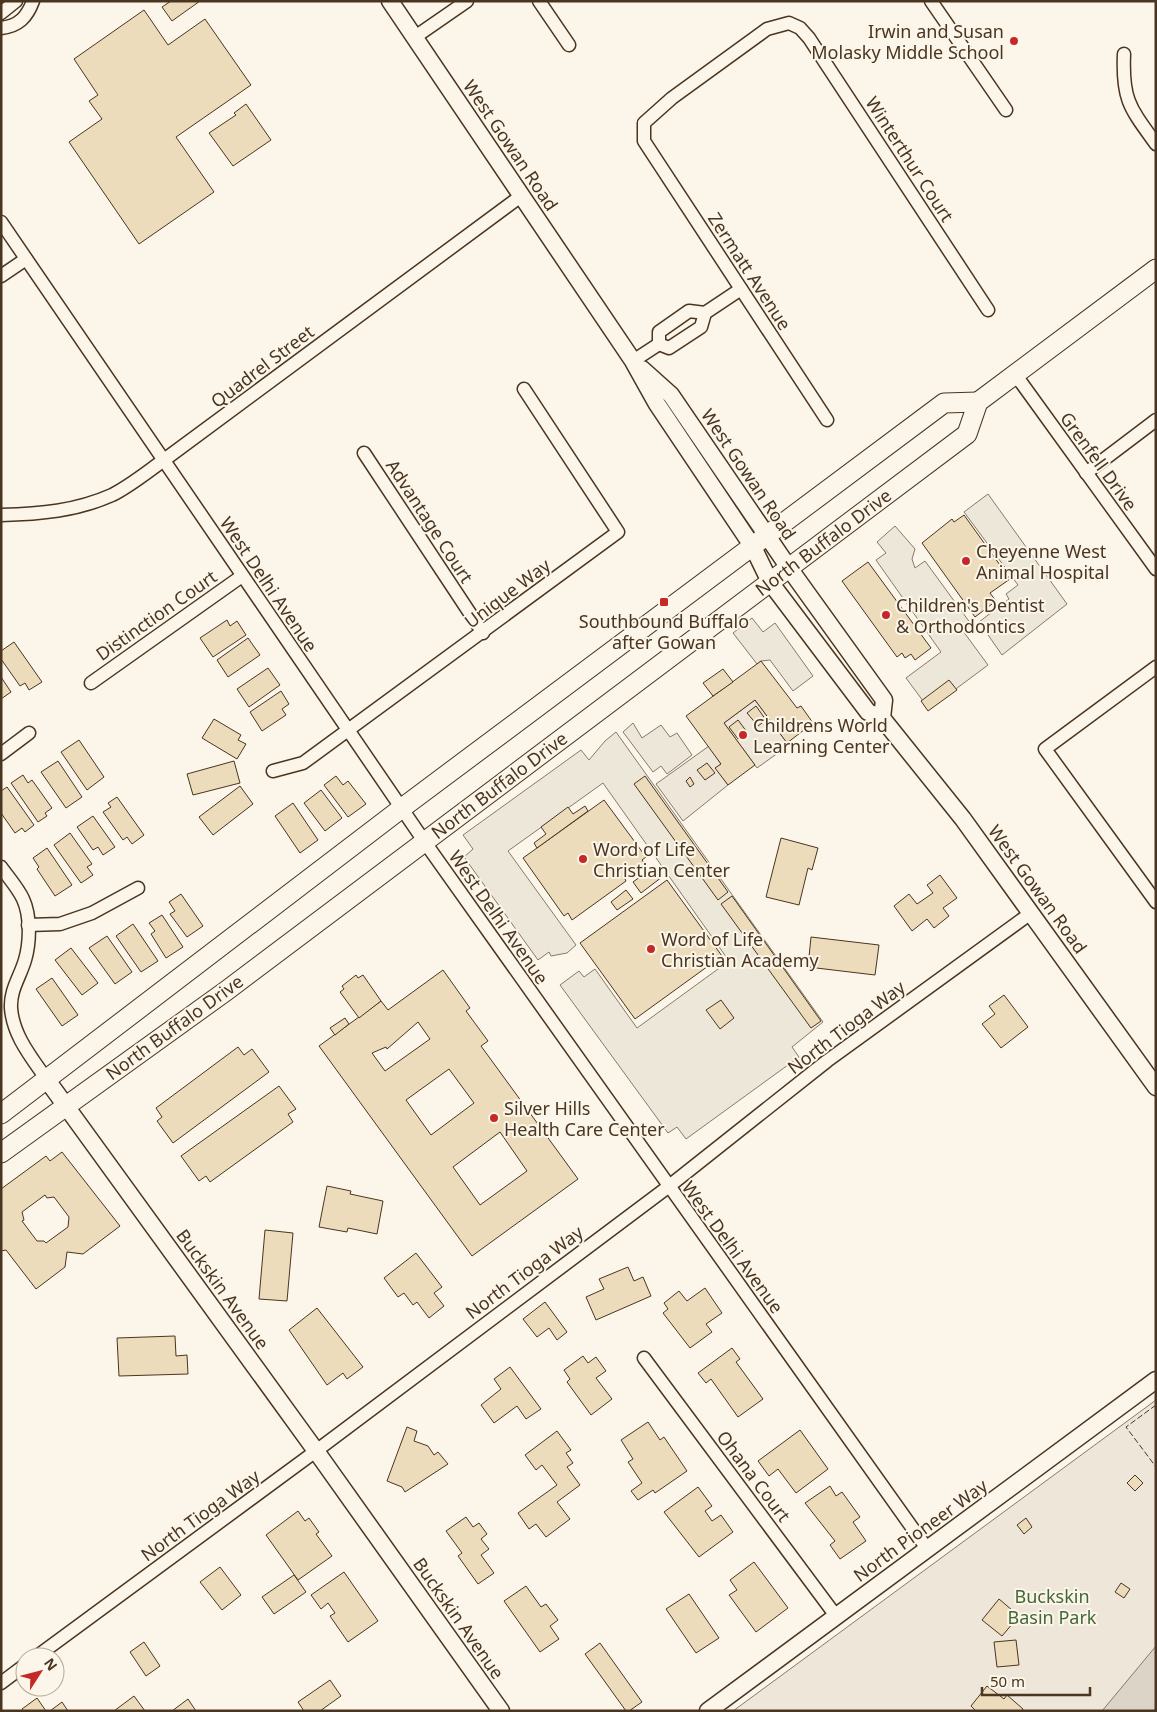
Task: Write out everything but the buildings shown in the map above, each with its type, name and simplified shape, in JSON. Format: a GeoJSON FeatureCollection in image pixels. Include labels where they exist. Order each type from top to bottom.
{"type":"FeatureCollection","features":[{"type":"Feature","properties":{"kind":"main road"},"geometry":{"type":"LineString","coordinates":[[978,402],[1156,269]]}},
{"type":"Feature","properties":{"kind":"main road","name":"North Buffalo Drive"},"geometry":{"type":"LineString","coordinates":[[1,1114],[402,808],[944,403],[978,402],[968,434],[234,985],[64,1105],[1,1153]]}},
{"type":"Feature","properties":{"kind":"street"},"geometry":{"type":"LineString","coordinates":[[1,13],[16,1]]}},
{"type":"Feature","properties":{"kind":"street"},"geometry":{"type":"LineString","coordinates":[[1,28],[12,27],[27,16],[33,1]]}},
{"type":"Feature","properties":{"kind":"street","name":"West Gowan Road"},"geometry":{"type":"LineString","coordinates":[[390,1],[633,361],[671,395],[760,541],[789,568],[884,700],[882,718]]}},
{"type":"Feature","properties":{"kind":"street"},"geometry":{"type":"LineString","coordinates":[[415,38],[467,1]]}},
{"type":"Feature","properties":{"kind":"street"},"geometry":{"type":"LineString","coordinates":[[539,1],[569,46]]}},
{"type":"Feature","properties":{"kind":"street"},"geometry":{"type":"LineString","coordinates":[[931,1],[1006,110]]}},
{"type":"Feature","properties":{"kind":"street","name":"Winterthur Court"},"geometry":{"type":"LineString","coordinates":[[644,141],[644,123],[767,29],[789,23],[800,28],[809,38],[988,310]]}},
{"type":"Feature","properties":{"kind":"street"},"geometry":{"type":"LineString","coordinates":[[1124,54],[1123,84],[1132,110],[1156,144]]}},
{"type":"Feature","properties":{"kind":"street","name":"Zermatt Avenue"},"geometry":{"type":"LineString","coordinates":[[644,141],[827,420]]}},
{"type":"Feature","properties":{"kind":"street","name":"Quadrel Street"},"geometry":{"type":"LineString","coordinates":[[1,515],[42,514],[79,507],[113,494],[164,460],[522,196]]}},
{"type":"Feature","properties":{"kind":"street","name":"West Delhi Avenue"},"geometry":{"type":"LineString","coordinates":[[1,222],[424,841],[668,1187],[928,1550]]}},
{"type":"Feature","properties":{"kind":"street"},"geometry":{"type":"LineString","coordinates":[[1,276],[26,259]]}},
{"type":"Feature","properties":{"kind":"street"},"geometry":{"type":"LineString","coordinates":[[658,344],[659,332],[689,311],[705,312],[740,289]]}},
{"type":"Feature","properties":{"kind":"street"},"geometry":{"type":"LineString","coordinates":[[658,344],[669,348],[701,327],[705,312]]}},
{"type":"Feature","properties":{"kind":"street"},"geometry":{"type":"LineString","coordinates":[[633,361],[658,344]]}},
{"type":"Feature","properties":{"kind":"street","name":"Grenfell Drive"},"geometry":{"type":"LineString","coordinates":[[1015,374],[1156,568]]}},
{"type":"Feature","properties":{"kind":"street","name":"Unique Way"},"geometry":{"type":"LineString","coordinates":[[273,771],[303,763],[483,633],[618,532],[524,389]]}},
{"type":"Feature","properties":{"kind":"street"},"geometry":{"type":"LineString","coordinates":[[1086,473],[1156,420]]}},
{"type":"Feature","properties":{"kind":"street","name":"Advantage Court"},"geometry":{"type":"LineString","coordinates":[[364,454],[483,633]]}},
{"type":"Feature","properties":{"kind":"street","name":"West Gowan Road"},"geometry":{"type":"LineString","coordinates":[[760,541],[770,582],[868,712],[882,718],[963,819],[1156,1087]]}},
{"type":"Feature","properties":{"kind":"street","name":"Distinction Court"},"geometry":{"type":"LineString","coordinates":[[90,683],[242,576]]}},
{"type":"Feature","properties":{"kind":"street"},"geometry":{"type":"LineString","coordinates":[[1156,667],[1045,749],[1156,902]]}},
{"type":"Feature","properties":{"kind":"street"},"geometry":{"type":"LineString","coordinates":[[1,754],[29,733]]}},
{"type":"Feature","properties":{"kind":"street","name":"Buckskin Avenue"},"geometry":{"type":"LineString","coordinates":[[1,867],[23,900],[28,925],[25,960],[13,987],[11,1008],[18,1034],[64,1105],[316,1451],[500,1711]]}},
{"type":"Feature","properties":{"kind":"street"},"geometry":{"type":"LineString","coordinates":[[28,925],[60,924],[92,913],[138,888]]}},
{"type":"Feature","properties":{"kind":"street","name":"North Tioga Way"},"geometry":{"type":"LineString","coordinates":[[50,1647],[316,1451],[668,1187],[827,1061],[1031,913]]}},
{"type":"Feature","properties":{"kind":"street","name":"Ohana Court"},"geometry":{"type":"LineString","coordinates":[[644,1358],[836,1616]]}},
{"type":"Feature","properties":{"kind":"street","name":"North Pioneer Way"},"geometry":{"type":"LineString","coordinates":[[708,1711],[1156,1380]]}},
{"type":"Feature","properties":{"kind":"street"},"geometry":{"type":"LineString","coordinates":[[1,1683],[15,1672]]}},
{"type":"Feature","properties":{"kind":"green space"},"geometry":{"type":"Polygon","coordinates":[[[755,700],[789,745],[757,768],[724,723],[755,700]]]}},
{"type":"Feature","properties":{"kind":"green space"},"geometry":{"type":"Polygon","coordinates":[[[709,746],[721,764],[716,768],[728,785],[683,821],[656,784],[709,746]]]}},
{"type":"Feature","properties":{"kind":"green space","name":"Buckskin Basin Park"},"geometry":{"type":"Polygon","coordinates":[[[1156,1400],[1156,1711],[733,1711],[1156,1400]]]}},
{"type":"Feature","properties":{"kind":"shaded area"},"geometry":{"type":"Polygon","coordinates":[[[988,494],[1067,604],[1002,655],[979,622],[1009,599],[1006,594],[1018,585],[964,512],[988,494]]]}},
{"type":"Feature","properties":{"kind":"shaded area"},"geometry":{"type":"Polygon","coordinates":[[[895,526],[915,549],[912,559],[915,568],[925,561],[971,624],[963,631],[988,665],[929,709],[906,678],[941,652],[876,560],[886,553],[877,542],[895,526]]]}},
{"type":"Feature","properties":{"kind":"shaded area"},"geometry":{"type":"Polygon","coordinates":[[[752,618],[763,632],[775,623],[813,676],[793,691],[770,660],[761,661],[757,664],[733,633],[752,618]]]}},
{"type":"Feature","properties":{"kind":"shaded area"},"geometry":{"type":"Polygon","coordinates":[[[633,723],[642,738],[661,725],[670,737],[677,733],[692,755],[667,774],[661,766],[653,772],[623,732],[633,723]]]}},
{"type":"Feature","properties":{"kind":"shaded area"},"geometry":{"type":"Polygon","coordinates":[[[616,732],[823,1022],[792,1047],[799,1057],[686,1139],[677,1127],[668,1133],[560,985],[579,971],[584,977],[595,969],[637,1028],[729,961],[603,783],[508,851],[576,945],[567,953],[551,956],[549,952],[538,960],[464,857],[473,849],[463,835],[581,750],[589,760],[605,741],[616,732]]]}},
{"type":"Feature","properties":{"kind":"shaded area"},"geometry":{"type":"Polygon","coordinates":[[[1156,1646],[1156,1711],[1102,1711],[1156,1646]]]}},
{"type":"Feature","properties":{"kind":"fence"},"geometry":{"type":"LineString","coordinates":[[1156,1405],[1126,1427],[1156,1467]]}},
{"type":"Feature","properties":{"kind":"place","name":"Irwin and Susan Molasky Middle School"},"geometry":{"type":"Point","coordinates":[1014,41]}},
{"type":"Feature","properties":{"kind":"place","name":"Cheyenne West Animal Hospital"},"geometry":{"type":"Point","coordinates":[966,561]}},
{"type":"Feature","properties":{"kind":"place","name":"Southbound Buffalo after Gowan"},"geometry":{"type":"Point","coordinates":[664,602]}},
{"type":"Feature","properties":{"kind":"place","name":"Children's Dentist & Orthodontics"},"geometry":{"type":"Point","coordinates":[886,615]}},
{"type":"Feature","properties":{"kind":"place","name":"Childrens World Learning Center"},"geometry":{"type":"Point","coordinates":[743,735]}},
{"type":"Feature","properties":{"kind":"place","name":"Word of Life Christian Center"},"geometry":{"type":"Point","coordinates":[583,859]}},
{"type":"Feature","properties":{"kind":"place","name":"Word of Life Christian Academy"},"geometry":{"type":"Point","coordinates":[651,949]}},
{"type":"Feature","properties":{"kind":"place","name":"Silver Hills Health Care Center"},"geometry":{"type":"Point","coordinates":[494,1118]}}]}
